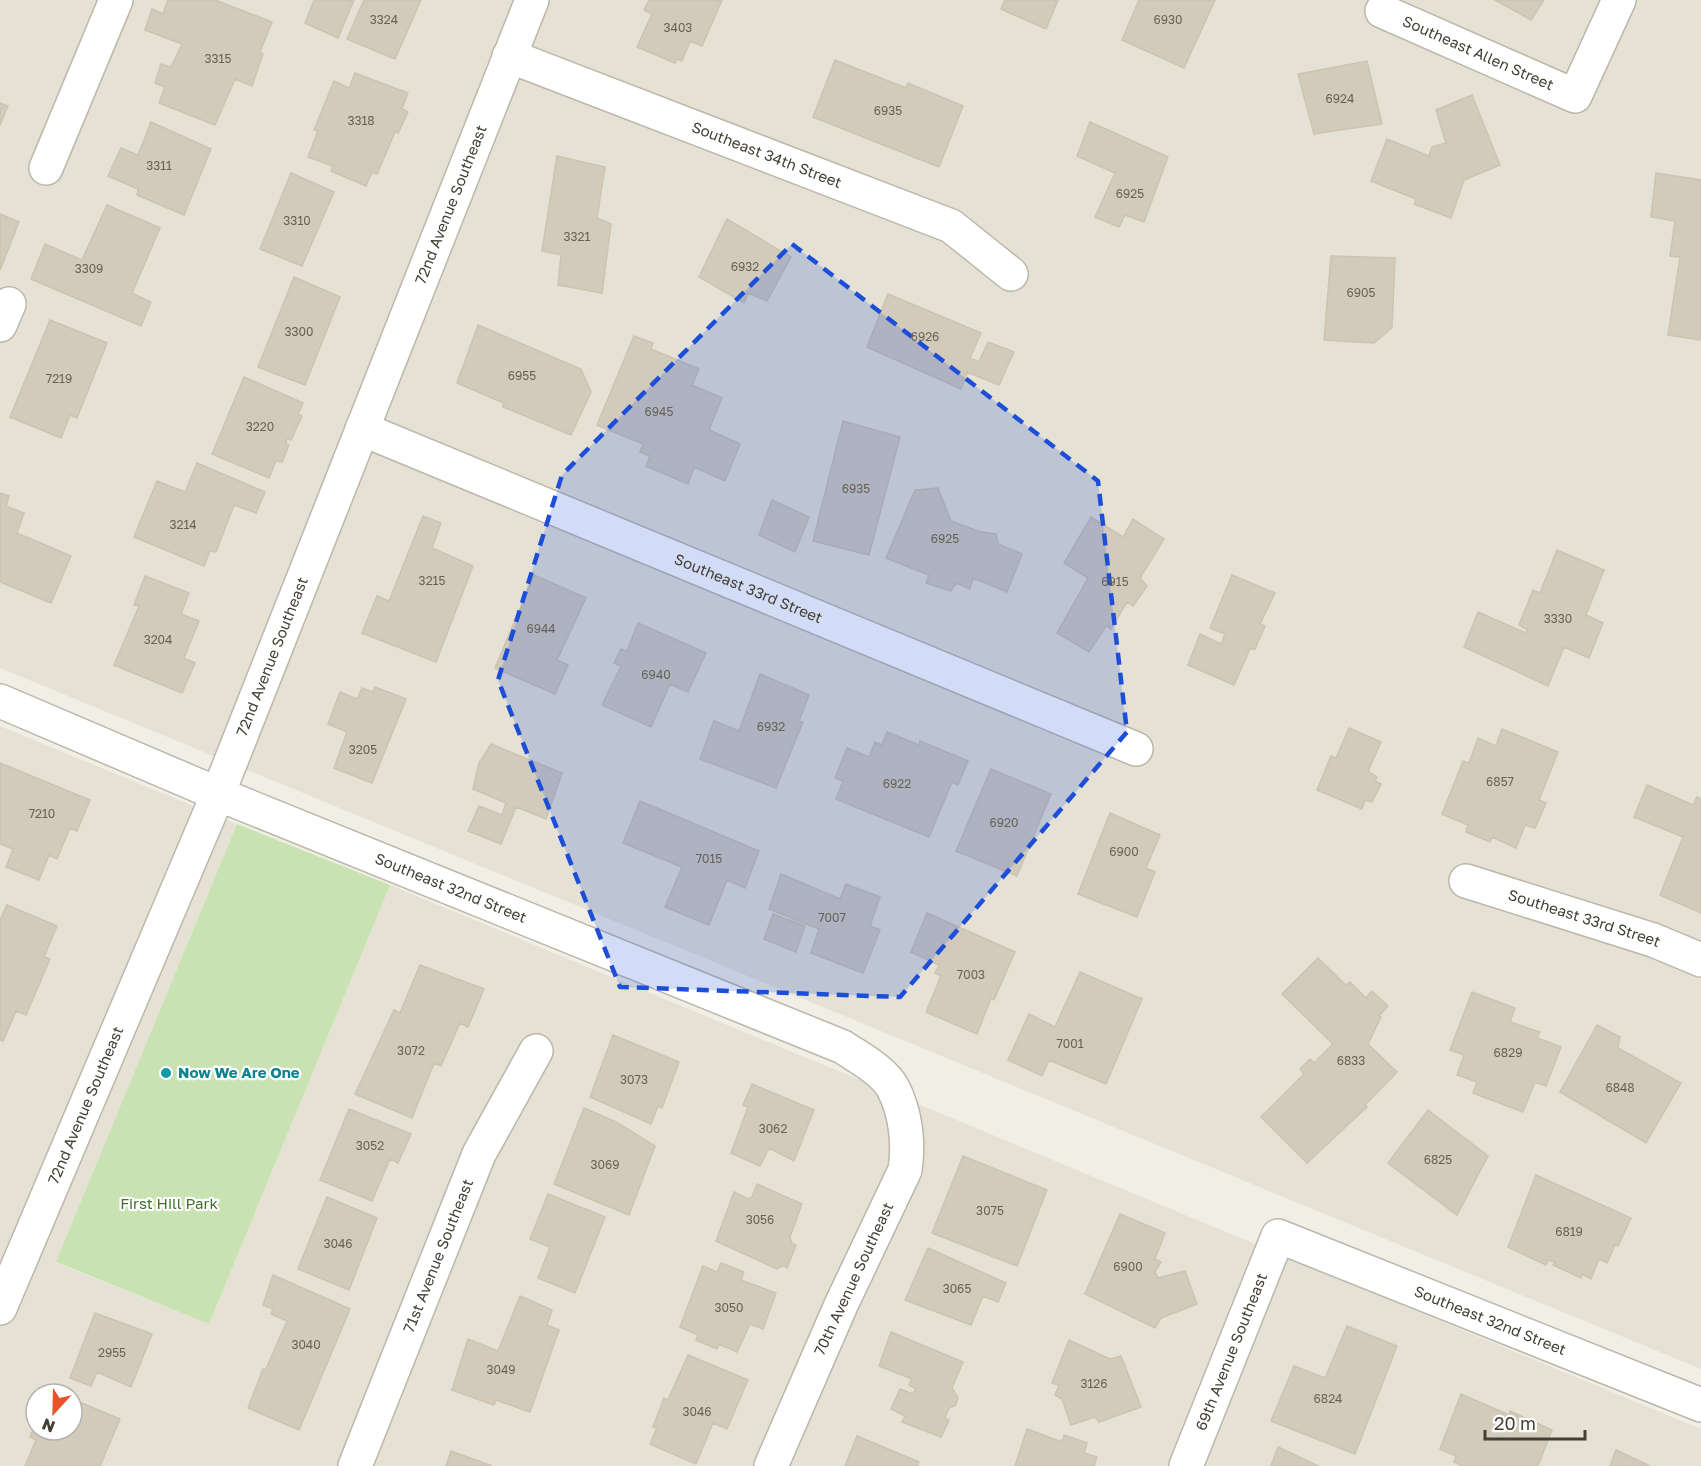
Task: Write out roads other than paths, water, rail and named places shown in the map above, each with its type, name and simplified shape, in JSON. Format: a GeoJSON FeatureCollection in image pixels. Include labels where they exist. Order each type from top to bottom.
{"type":"FeatureCollection","features":[{"type":"Feature","properties":{"kind":"street"},"geometry":{"type":"LineString","coordinates":[[46,168],[116,0]]}},
{"type":"Feature","properties":{"kind":"street","name":"72nd Avenue Southeast"},"geometry":{"type":"LineString","coordinates":[[0,1308],[10,1258],[218,794],[532,0]]}},
{"type":"Feature","properties":{"kind":"street","name":"Southeast Allen Street"},"geometry":{"type":"LineString","coordinates":[[1382,11],[1575,96],[1619,0]]}},
{"type":"Feature","properties":{"kind":"street","name":"Southeast 34th Street"},"geometry":{"type":"LineString","coordinates":[[509,56],[951,226],[1011,274]]}},
{"type":"Feature","properties":{"kind":"street","name":"Southeast 33rd Street"},"geometry":{"type":"LineString","coordinates":[[362,429],[1136,749]]}},
{"type":"Feature","properties":{"kind":"street","name":"Southeast 32nd Street"},"geometry":{"type":"LineString","coordinates":[[0,701],[218,794],[843,1047],[874,1068],[892,1087]]}},
{"type":"Feature","properties":{"kind":"street","name":"Southeast 33rd Street"},"geometry":{"type":"LineString","coordinates":[[1466,881],[1653,940],[1701,960]]}},
{"type":"Feature","properties":{"kind":"street","name":"71st Avenue Southeast"},"geometry":{"type":"LineString","coordinates":[[355,1466],[479,1154],[536,1051]]}},
{"type":"Feature","properties":{"kind":"street","name":"70th Avenue Southeast"},"geometry":{"type":"LineString","coordinates":[[771,1466],[836,1315],[905,1170],[907,1139],[892,1087]]}},
{"type":"Feature","properties":{"kind":"street","name":"Southeast 32nd Street"},"geometry":{"type":"LineString","coordinates":[[1278,1236],[1701,1405]]}},
{"type":"Feature","properties":{"kind":"street","name":"69th Avenue Southeast"},"geometry":{"type":"LineString","coordinates":[[1186,1466],[1278,1236]]}},
{"type":"Feature","properties":{"kind":"place","name":"Now We Are One"},"geometry":{"type":"Point","coordinates":[166,1073]}},
{"type":"Feature","properties":{"kind":"park label","name":"First Hill Park"},"geometry":{"type":"Point","coordinates":[169,1204]}}]}
